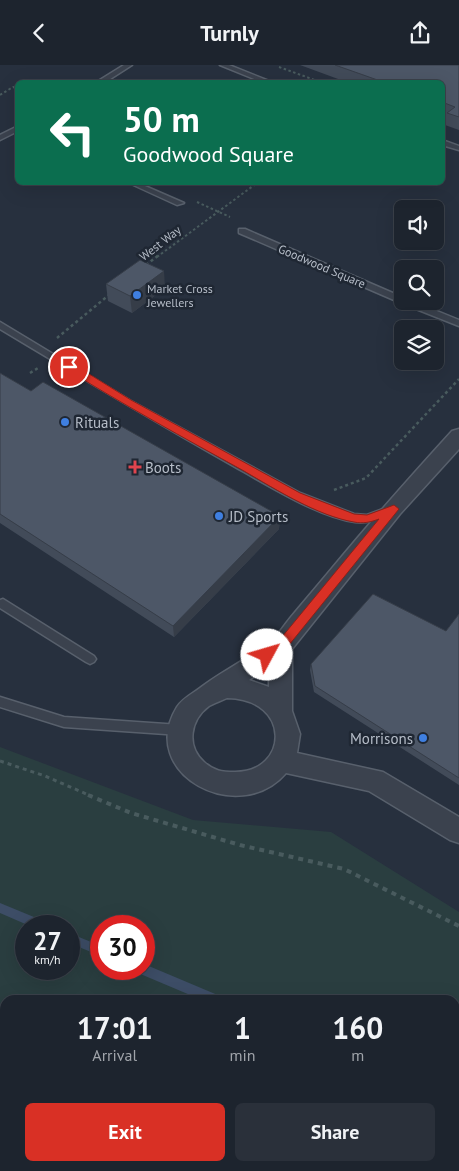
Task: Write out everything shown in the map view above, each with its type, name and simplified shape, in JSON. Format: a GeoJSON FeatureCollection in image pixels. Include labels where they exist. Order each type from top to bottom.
{"type":"FeatureCollection","features":[{"type":"Feature","properties":{"kind":"street"},"geometry":{"type":"LineString","coordinates":[[210,693],[226,688],[241,688],[256,692],[270,700],[280,711],[289,735],[287,748],[282,761],[270,773],[254,782],[235,785],[216,783],[200,775],[188,762],[180,747],[180,730],[185,715],[195,702],[281,646],[394,509],[459,436]]}},
{"type":"Feature","properties":{"kind":"street"},"geometry":{"type":"LineString","coordinates":[[280,711],[281,646]]}},
{"type":"Feature","properties":{"kind":"street"},"geometry":{"type":"LineString","coordinates":[[282,761],[374,780],[459,831]]}},
{"type":"Feature","properties":{"kind":"lane"},"geometry":{"type":"LineString","coordinates":[[103,80],[129,65]]}},
{"type":"Feature","properties":{"kind":"lane"},"geometry":{"type":"LineString","coordinates":[[223,65],[263,80]]}},
{"type":"Feature","properties":{"kind":"lane"},"geometry":{"type":"LineString","coordinates":[[0,138],[15,130]]}},
{"type":"Feature","properties":{"kind":"lane"},"geometry":{"type":"LineString","coordinates":[[445,143],[459,148]]}},
{"type":"Feature","properties":{"kind":"lane"},"geometry":{"type":"LineString","coordinates":[[138,185],[180,203]]}},
{"type":"Feature","properties":{"kind":"lane","name":"Goodwood Square"},"geometry":{"type":"LineString","coordinates":[[242,231],[394,297]]}},
{"type":"Feature","properties":{"kind":"lane","name":"Goodwood Square"},"geometry":{"type":"LineString","coordinates":[[425,310],[459,323]]}},
{"type":"Feature","properties":{"kind":"lane"},"geometry":{"type":"LineString","coordinates":[[0,325],[128,403],[296,496],[339,514],[354,518],[368,519],[394,509]]}},
{"type":"Feature","properties":{"kind":"lane"},"geometry":{"type":"LineString","coordinates":[[1,605],[90,659]]}},
{"type":"Feature","properties":{"kind":"lane"},"geometry":{"type":"LineString","coordinates":[[0,702],[64,722],[180,730]]}},
{"type":"Feature","properties":{"kind":"path"},"geometry":{"type":"LineString","coordinates":[[273,65],[315,80]]}},
{"type":"Feature","properties":{"kind":"path"},"geometry":{"type":"LineString","coordinates":[[0,95],[13,87],[15,88]]}},
{"type":"Feature","properties":{"kind":"path","name":"West Way"},"geometry":{"type":"LineString","coordinates":[[143,267],[253,185]]}},
{"type":"Feature","properties":{"kind":"path"},"geometry":{"type":"LineString","coordinates":[[30,373],[65,349],[52,342],[113,292]]}},
{"type":"Feature","properties":{"kind":"path"},"geometry":{"type":"LineString","coordinates":[[332,490],[366,478],[459,379]]}},
{"type":"Feature","properties":{"kind":"path"},"geometry":{"type":"LineString","coordinates":[[0,761],[45,776],[131,813],[240,845],[344,869],[459,926]]}},
{"type":"Feature","properties":{"kind":"green space"},"geometry":{"type":"Polygon","coordinates":[[[0,747],[193,820],[331,832],[459,912],[459,995],[0,995],[0,747]]]}},
{"type":"Feature","properties":{"kind":"building"},"geometry":{"type":"Polygon","coordinates":[[[335,65],[459,65],[459,117],[447,113],[455,107],[445,103],[445,80],[378,80],[335,65]]]}},
{"type":"Feature","properties":{"kind":"building"},"geometry":{"type":"Polygon","coordinates":[[[140,260],[164,271],[130,296],[106,284],[140,260]]]}},
{"type":"Feature","properties":{"kind":"building"},"geometry":{"type":"Polygon","coordinates":[[[0,373],[31,391],[43,382],[280,516],[173,626],[0,514],[0,373]]]}},
{"type":"Feature","properties":{"kind":"building","name":"Morrisons"},"geometry":{"type":"Polygon","coordinates":[[[373,594],[446,631],[459,614],[459,778],[315,686],[311,664],[373,594]]]}},
{"type":"Feature","properties":{"kind":"waterway"},"geometry":{"type":"LineString","coordinates":[[0,908],[16,915]]}},
{"type":"Feature","properties":{"kind":"waterway"},"geometry":{"type":"LineString","coordinates":[[80,942],[90,947]]}},
{"type":"Feature","properties":{"kind":"waterway"},"geometry":{"type":"LineString","coordinates":[[155,974],[204,995]]}},
{"type":"Feature","properties":{"kind":"place","name":"Market Cross Jewellers"},"geometry":{"type":"Point","coordinates":[137,295]}},
{"type":"Feature","properties":{"kind":"place","name":"Rituals"},"geometry":{"type":"Point","coordinates":[65,422]}},
{"type":"Feature","properties":{"kind":"place","name":"Boots"},"geometry":{"type":"Point","coordinates":[135,467]}},
{"type":"Feature","properties":{"kind":"place","name":"JD Sports"},"geometry":{"type":"Point","coordinates":[219,516]}},
{"type":"Feature","properties":{"kind":"place","name":"Morrisons"},"geometry":{"type":"Point","coordinates":[423,738]}},
{"type":"Feature","properties":{"kind":"route"},"geometry":{"type":"LineString","coordinates":[[69,367],[128,403],[296,496],[339,514],[354,518],[368,519],[394,509],[281,646],[267,655]]}}]}
